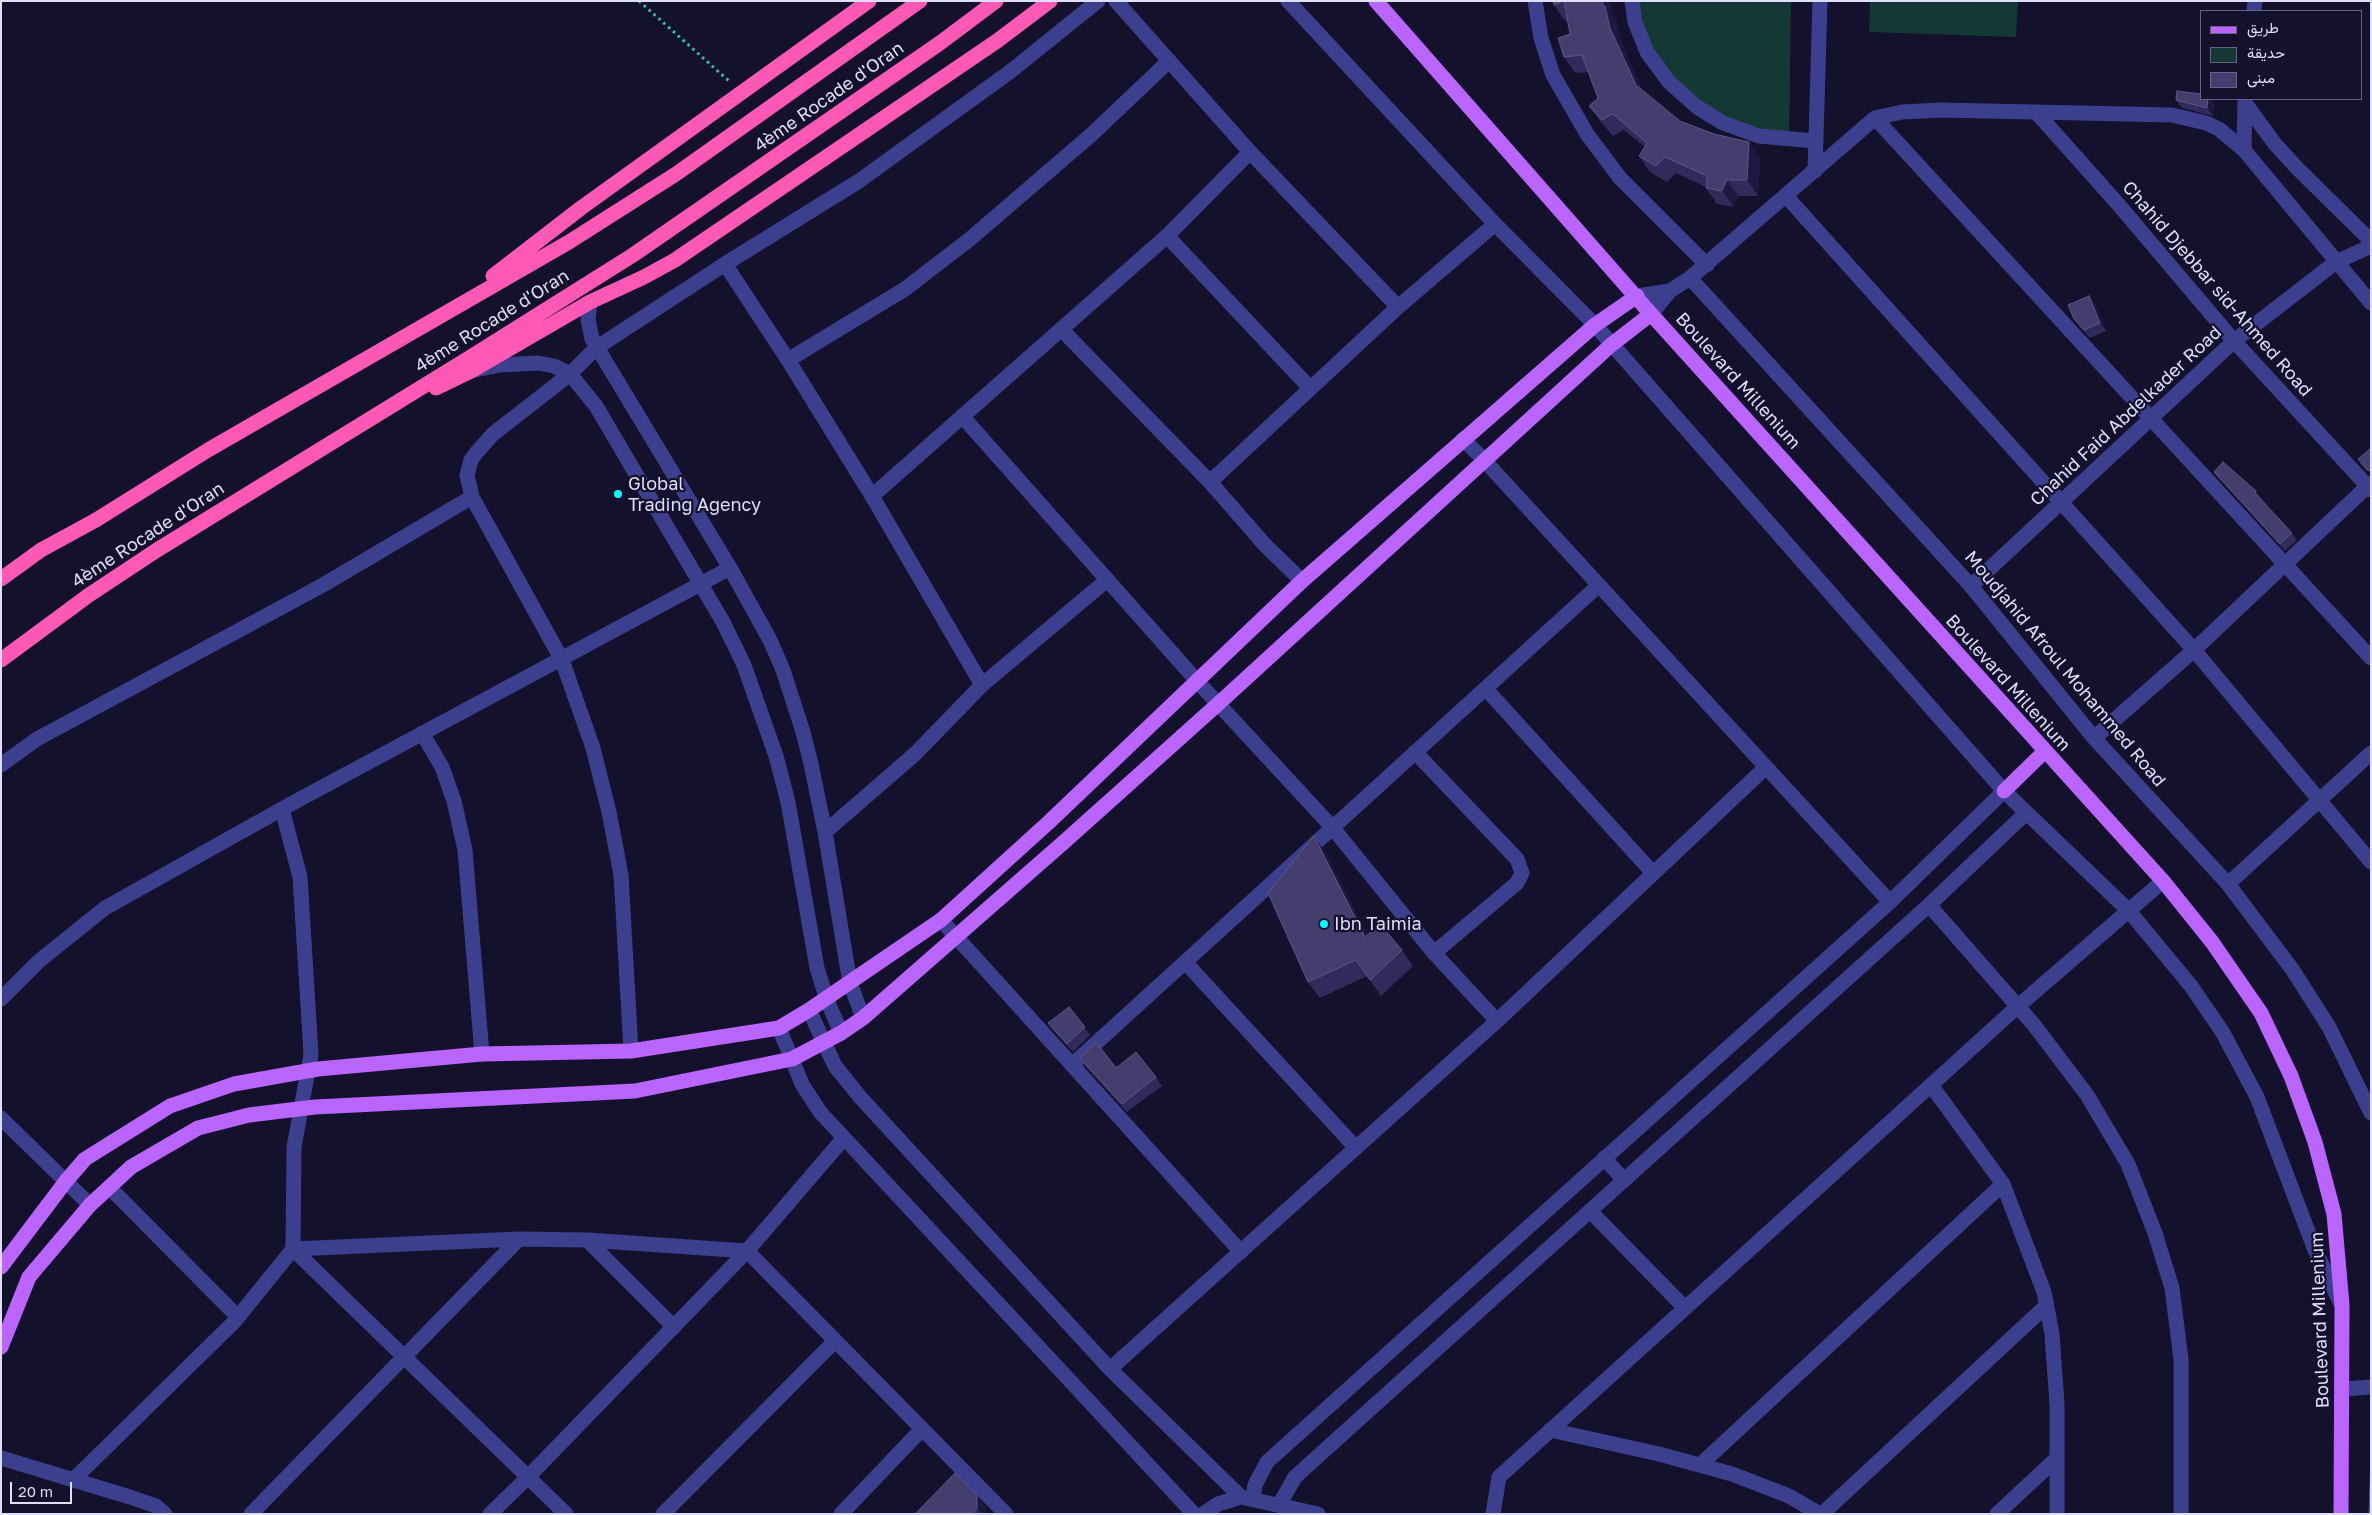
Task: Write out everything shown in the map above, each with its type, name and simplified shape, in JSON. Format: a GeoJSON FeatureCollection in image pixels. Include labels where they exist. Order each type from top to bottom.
{"type":"FeatureCollection","features":[{"type":"Feature","properties":{"kind":"highway"},"geometry":{"type":"LineString","coordinates":[[450,309],[581,208],[869,1]]}},
{"type":"Feature","properties":{"kind":"highway","name":"4ème Rocade d'Oran"},"geometry":{"type":"LineString","coordinates":[[1,579],[41,550],[96,520],[208,450],[450,309],[570,242],[676,174],[920,1]]}},
{"type":"Feature","properties":{"kind":"highway","name":"4ème Rocade d'Oran"},"geometry":{"type":"LineString","coordinates":[[1,660],[89,595],[157,550],[632,255],[940,43],[996,1]]}},
{"type":"Feature","properties":{"kind":"highway"},"geometry":{"type":"LineString","coordinates":[[406,397],[438,387],[471,371],[590,302],[675,260],[997,41],[1050,1]]}},
{"type":"Feature","properties":{"kind":"main road","name":"Boulevard Millenium"},"geometry":{"type":"LineString","coordinates":[[1376,1],[1651,314],[2044,752],[2163,881],[2212,942],[2261,1013],[2291,1076],[2315,1142],[2334,1214],[2342,1305],[2341,1514]]}},
{"type":"Feature","properties":{"kind":"main road"},"geometry":{"type":"LineString","coordinates":[[1,1267],[85,1159],[170,1106],[234,1084],[307,1071],[482,1054],[631,1052],[779,1028],[827,1000],[941,920],[1049,822],[1302,581],[1595,325],[1637,296]]}},
{"type":"Feature","properties":{"kind":"main road"},"geometry":{"type":"LineString","coordinates":[[1,1346],[29,1277],[90,1205],[132,1167],[198,1128],[249,1115],[300,1109],[635,1091],[792,1060],[841,1033],[863,1018],[1218,704],[1611,345],[1651,314]]}},
{"type":"Feature","properties":{"kind":"main road"},"geometry":{"type":"LineString","coordinates":[[2004,791],[2044,752]]}},
{"type":"Feature","properties":{"kind":"street"},"geometry":{"type":"LineString","coordinates":[[631,1052],[621,875],[609,812],[593,748],[562,660],[472,497],[467,475],[471,460],[493,434],[570,374],[596,348],[724,264],[859,181],[1011,71],[1098,1]]}},
{"type":"Feature","properties":{"kind":"street"},"geometry":{"type":"LineString","coordinates":[[1116,1],[1168,62],[1250,152],[1398,307]]}},
{"type":"Feature","properties":{"kind":"street"},"geometry":{"type":"LineString","coordinates":[[1288,1],[1495,224],[1595,325],[2004,791],[2129,911],[2191,986],[2223,1033],[2257,1097],[2315,1250],[2342,1305]]}},
{"type":"Feature","properties":{"kind":"street"},"geometry":{"type":"LineString","coordinates":[[1535,1],[1541,38],[1553,75],[1587,134],[1620,178],[1707,265]]}},
{"type":"Feature","properties":{"kind":"street"},"geometry":{"type":"LineString","coordinates":[[1632,1],[1635,22],[1648,52],[1670,82],[1697,108],[1723,123],[1759,136],[1815,140]]}},
{"type":"Feature","properties":{"kind":"street"},"geometry":{"type":"LineString","coordinates":[[1814,171],[1820,1]]}},
{"type":"Feature","properties":{"kind":"street"},"geometry":{"type":"LineString","coordinates":[[788,360],[905,289],[970,239],[1091,135],[1168,62]]}},
{"type":"Feature","properties":{"kind":"street"},"geometry":{"type":"LineString","coordinates":[[2244,150],[2245,101]]}},
{"type":"Feature","properties":{"kind":"street"},"geometry":{"type":"LineString","coordinates":[[2245,101],[2291,162],[2371,241]]}},
{"type":"Feature","properties":{"kind":"street"},"geometry":{"type":"LineString","coordinates":[[1637,296],[1670,290],[1690,278],[1875,118],[1891,113],[1921,110],[2172,115],[2206,123],[2219,129],[2244,150],[2371,303]]}},
{"type":"Feature","properties":{"kind":"street","name":"Chahid Djebbar sid-Ahmed Road"},"geometry":{"type":"LineString","coordinates":[[2036,112],[2118,204],[2234,340],[2370,486]]}},
{"type":"Feature","properties":{"kind":"street"},"geometry":{"type":"LineString","coordinates":[[1875,118],[2149,419],[2285,563],[2371,658]]}},
{"type":"Feature","properties":{"kind":"street"},"geometry":{"type":"LineString","coordinates":[[872,496],[1167,236],[1250,152]]}},
{"type":"Feature","properties":{"kind":"street"},"geometry":{"type":"LineString","coordinates":[[1786,196],[2194,650],[2371,862]]}},
{"type":"Feature","properties":{"kind":"street"},"geometry":{"type":"LineString","coordinates":[[1210,482],[1398,307],[1495,224]]}},
{"type":"Feature","properties":{"kind":"street"},"geometry":{"type":"LineString","coordinates":[[1167,236],[1310,388]]}},
{"type":"Feature","properties":{"kind":"street","name":"Chahid Faid Abdelkader Road"},"geometry":{"type":"LineString","coordinates":[[1971,586],[2234,340],[2336,262],[2371,246]]}},
{"type":"Feature","properties":{"kind":"street"},"geometry":{"type":"LineString","coordinates":[[724,264],[788,360],[872,496],[982,685]]}},
{"type":"Feature","properties":{"kind":"street","name":"Moudjahid Afroul Mohammed Road"},"geometry":{"type":"LineString","coordinates":[[1690,278],[1971,586],[2094,738],[2228,884],[2292,969],[2329,1027],[2371,1114]]}},
{"type":"Feature","properties":{"kind":"street"},"geometry":{"type":"LineString","coordinates":[[1651,314],[1670,290]]}},
{"type":"Feature","properties":{"kind":"street"},"geometry":{"type":"LineString","coordinates":[[590,302],[589,329],[596,348],[730,568],[770,640],[788,686],[803,732],[825,832],[850,983],[863,1018]]}},
{"type":"Feature","properties":{"kind":"street"},"geometry":{"type":"LineString","coordinates":[[1061,329],[1210,482],[1265,546],[1302,581]]}},
{"type":"Feature","properties":{"kind":"street"},"geometry":{"type":"LineString","coordinates":[[471,371],[500,366],[538,363],[554,366],[570,374],[596,406],[700,584],[744,665],[776,756],[795,840],[813,952],[827,1000],[841,1033]]}},
{"type":"Feature","properties":{"kind":"street"},"geometry":{"type":"LineString","coordinates":[[962,416],[1197,682],[1332,827],[1434,953],[1497,1021]]}},
{"type":"Feature","properties":{"kind":"street"},"geometry":{"type":"LineString","coordinates":[[1463,439],[1890,902]]}},
{"type":"Feature","properties":{"kind":"street"},"geometry":{"type":"LineString","coordinates":[[2094,738],[2194,650],[2285,563],[2370,486]]}},
{"type":"Feature","properties":{"kind":"street"},"geometry":{"type":"LineString","coordinates":[[1,765],[36,739],[323,585],[472,497]]}},
{"type":"Feature","properties":{"kind":"street"},"geometry":{"type":"LineString","coordinates":[[1,999],[39,962],[105,908],[282,809],[730,568]]}},
{"type":"Feature","properties":{"kind":"street"},"geometry":{"type":"LineString","coordinates":[[825,832],[914,754],[982,685],[1107,580]]}},
{"type":"Feature","properties":{"kind":"street"},"geometry":{"type":"LineString","coordinates":[[1072,1065],[1599,585]]}},
{"type":"Feature","properties":{"kind":"street"},"geometry":{"type":"LineString","coordinates":[[1486,689],[1652,873]]}},
{"type":"Feature","properties":{"kind":"street"},"geometry":{"type":"LineString","coordinates":[[422,733],[442,767],[454,801],[465,850],[482,1054]]}},
{"type":"Feature","properties":{"kind":"street"},"geometry":{"type":"LineString","coordinates":[[1416,752],[1517,859],[1522,873],[1517,883],[1434,953]]}},
{"type":"Feature","properties":{"kind":"street"},"geometry":{"type":"LineString","coordinates":[[2228,884],[2371,753]]}},
{"type":"Feature","properties":{"kind":"street"},"geometry":{"type":"LineString","coordinates":[[1110,1369],[1497,1021],[1765,768]]}},
{"type":"Feature","properties":{"kind":"street"},"geometry":{"type":"LineString","coordinates":[[1247,1498],[1268,1462],[1890,902],[2004,791]]}},
{"type":"Feature","properties":{"kind":"street"},"geometry":{"type":"LineString","coordinates":[[74,1478],[238,1317],[293,1249],[294,1147],[310,1054],[300,877],[282,809]]}},
{"type":"Feature","properties":{"kind":"street"},"geometry":{"type":"LineString","coordinates":[[1280,1505],[1285,1491],[1295,1477],[1930,905],[2026,813]]}},
{"type":"Feature","properties":{"kind":"street"},"geometry":{"type":"LineString","coordinates":[[1493,1514],[1499,1476],[2017,1007],[2163,881]]}},
{"type":"Feature","properties":{"kind":"street"},"geometry":{"type":"LineString","coordinates":[[1930,905],[2017,1007],[2087,1095],[2128,1164],[2155,1232],[2172,1288],[2181,1359],[2181,1514]]}},
{"type":"Feature","properties":{"kind":"street"},"geometry":{"type":"LineString","coordinates":[[941,920],[1241,1252]]}},
{"type":"Feature","properties":{"kind":"street"},"geometry":{"type":"LineString","coordinates":[[1185,962],[1356,1148]]}},
{"type":"Feature","properties":{"kind":"street"},"geometry":{"type":"LineString","coordinates":[[809,1010],[823,1044],[835,1066],[860,1097],[1110,1369],[1247,1498]]}},
{"type":"Feature","properties":{"kind":"street"},"geometry":{"type":"LineString","coordinates":[[779,1028],[809,1098],[1194,1514]]}},
{"type":"Feature","properties":{"kind":"street"},"geometry":{"type":"LineString","coordinates":[[1931,1085],[2003,1184],[2044,1292],[2052,1334],[2057,1404],[2057,1514]]}},
{"type":"Feature","properties":{"kind":"street"},"geometry":{"type":"LineString","coordinates":[[1,1118],[90,1205]]}},
{"type":"Feature","properties":{"kind":"street"},"geometry":{"type":"LineString","coordinates":[[490,1514],[747,1251],[844,1138]]}},
{"type":"Feature","properties":{"kind":"street"},"geometry":{"type":"LineString","coordinates":[[1604,1158],[1624,1180]]}},
{"type":"Feature","properties":{"kind":"street"},"geometry":{"type":"LineString","coordinates":[[1700,1465],[2003,1184]]}},
{"type":"Feature","properties":{"kind":"street"},"geometry":{"type":"LineString","coordinates":[[110,1188],[238,1317]]}},
{"type":"Feature","properties":{"kind":"street"},"geometry":{"type":"LineString","coordinates":[[1590,1210],[1684,1308]]}},
{"type":"Feature","properties":{"kind":"street"},"geometry":{"type":"LineString","coordinates":[[293,1249],[520,1239],[587,1240],[747,1251],[1006,1514]]}},
{"type":"Feature","properties":{"kind":"street"},"geometry":{"type":"LineString","coordinates":[[251,1514],[520,1239]]}},
{"type":"Feature","properties":{"kind":"street"},"geometry":{"type":"LineString","coordinates":[[587,1240],[674,1327]]}},
{"type":"Feature","properties":{"kind":"street"},"geometry":{"type":"LineString","coordinates":[[293,1249],[566,1514]]}},
{"type":"Feature","properties":{"kind":"street"},"geometry":{"type":"LineString","coordinates":[[1550,1430],[1732,1474],[1789,1496],[1821,1514],[2046,1306]]}},
{"type":"Feature","properties":{"kind":"street"},"geometry":{"type":"LineString","coordinates":[[663,1514],[835,1341]]}},
{"type":"Feature","properties":{"kind":"street"},"geometry":{"type":"LineString","coordinates":[[2343,1389],[2371,1387]]}},
{"type":"Feature","properties":{"kind":"street"},"geometry":{"type":"LineString","coordinates":[[841,1514],[922,1429]]}},
{"type":"Feature","properties":{"kind":"street"},"geometry":{"type":"LineString","coordinates":[[1,1458],[74,1478],[156,1506],[165,1514]]}},
{"type":"Feature","properties":{"kind":"street"},"geometry":{"type":"LineString","coordinates":[[1997,1514],[2057,1458]]}},
{"type":"Feature","properties":{"kind":"street"},"geometry":{"type":"LineString","coordinates":[[1203,1514],[1218,1504],[1247,1498],[1318,1514]]}},
{"type":"Feature","properties":{"kind":"path"},"geometry":{"type":"LineString","coordinates":[[640,1],[742,93]]}},
{"type":"Feature","properties":{"kind":"green space"},"geometry":{"type":"Polygon","coordinates":[[[1639,1],[1791,1],[1789,137],[1757,130],[1726,118],[1682,90],[1661,62],[1645,34],[1639,1]]]}},
{"type":"Feature","properties":{"kind":"green space"},"geometry":{"type":"Polygon","coordinates":[[[1870,1],[2018,1],[2016,37],[1869,32],[1870,1]]]}},
{"type":"Feature","properties":{"kind":"building"},"geometry":{"type":"Polygon","coordinates":[[[1553,1],[1563,1],[1554,5],[1553,1]]]}},
{"type":"Feature","properties":{"kind":"building"},"geometry":{"type":"Polygon","coordinates":[[[1564,1],[1602,1],[1610,28],[1636,85],[1680,121],[1714,134],[1749,142],[1747,180],[1727,180],[1722,191],[1706,188],[1707,176],[1665,157],[1656,166],[1639,156],[1647,143],[1613,114],[1602,120],[1589,106],[1598,98],[1582,55],[1564,57],[1558,38],[1570,34],[1564,1]]]}},
{"type":"Feature","properties":{"kind":"building"},"geometry":{"type":"Polygon","coordinates":[[[2177,91],[2200,94],[2200,100],[2208,100],[2207,108],[2176,100],[2177,91]]]}},
{"type":"Feature","properties":{"kind":"building"},"geometry":{"type":"Polygon","coordinates":[[[2089,296],[2100,323],[2084,330],[2074,319],[2068,305],[2089,296]]]}},
{"type":"Feature","properties":{"kind":"building"},"geometry":{"type":"Polygon","coordinates":[[[2371,448],[2371,471],[2367,470],[2358,459],[2371,448]]]}},
{"type":"Feature","properties":{"kind":"building"},"geometry":{"type":"Polygon","coordinates":[[[2223,462],[2256,491],[2255,493],[2292,533],[2280,544],[2214,472],[2223,462]]]}},
{"type":"Feature","properties":{"kind":"building","name":"Ibn Taimia"},"geometry":{"type":"Polygon","coordinates":[[[1314,836],[1365,937],[1380,924],[1402,950],[1370,980],[1356,960],[1308,982],[1268,893],[1314,836]]]}},
{"type":"Feature","properties":{"kind":"building"},"geometry":{"type":"Polygon","coordinates":[[[1069,1007],[1085,1027],[1067,1044],[1048,1023],[1069,1007]]]}},
{"type":"Feature","properties":{"kind":"building"},"geometry":{"type":"Polygon","coordinates":[[[1096,1042],[1116,1068],[1136,1052],[1156,1077],[1122,1104],[1080,1058],[1096,1042]]]}},
{"type":"Feature","properties":{"kind":"building"},"geometry":{"type":"Polygon","coordinates":[[[2371,1460],[2371,1514],[2369,1514],[2371,1460]]]}},
{"type":"Feature","properties":{"kind":"building"},"geometry":{"type":"Polygon","coordinates":[[[955,1473],[977,1495],[977,1508],[972,1514],[915,1514],[955,1473]]]}},
{"type":"Feature","properties":{"kind":"place","name":"Global Trading Agency"},"geometry":{"type":"Point","coordinates":[618,494]}},
{"type":"Feature","properties":{"kind":"place","name":"Ibn Taimia"},"geometry":{"type":"Point","coordinates":[1324,924]}}]}
